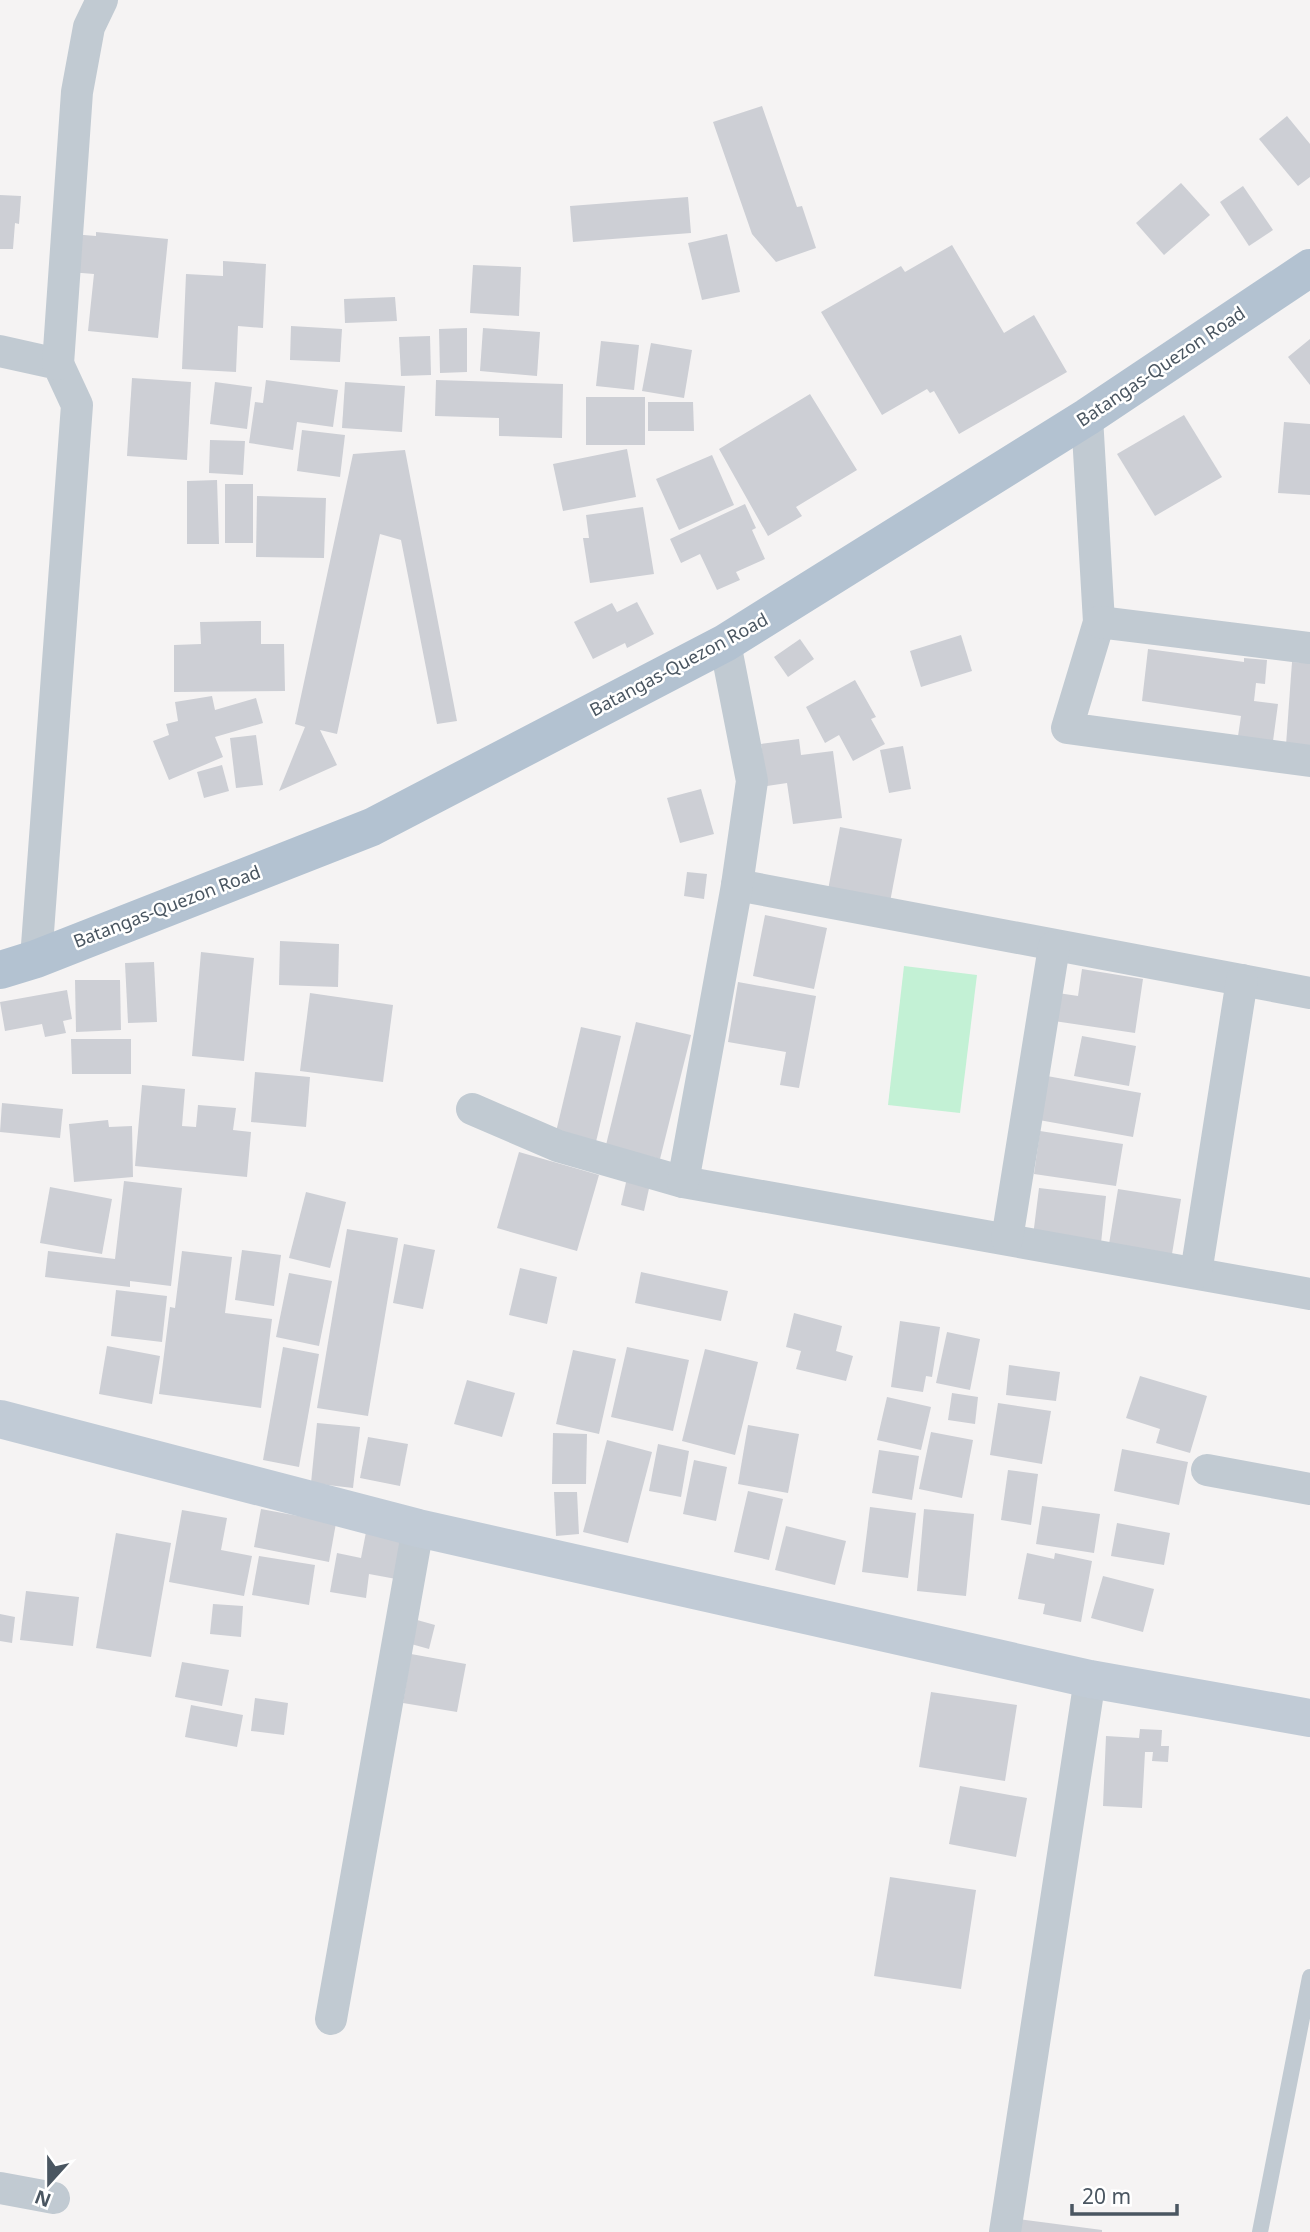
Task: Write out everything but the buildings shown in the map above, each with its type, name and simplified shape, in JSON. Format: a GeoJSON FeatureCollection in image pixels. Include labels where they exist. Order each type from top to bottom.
{"type":"FeatureCollection","features":[{"type":"Feature","properties":{"kind":"main road","name":"Batangas-Quezon Road"},"geometry":{"type":"LineString","coordinates":[[18,964],[372,827],[725,643],[1087,417],[1310,268]]}},
{"type":"Feature","properties":{"kind":"street"},"geometry":{"type":"LineString","coordinates":[[18,964],[77,405],[58,364],[77,92],[89,27],[102,0]]}},
{"type":"Feature","properties":{"kind":"street"},"geometry":{"type":"LineString","coordinates":[[0,351],[58,364]]}},
{"type":"Feature","properties":{"kind":"street"},"geometry":{"type":"LineString","coordinates":[[1087,417],[1099,622],[1067,728],[1310,761]]}},
{"type":"Feature","properties":{"kind":"street"},"geometry":{"type":"LineString","coordinates":[[1099,622],[1310,648]]}},
{"type":"Feature","properties":{"kind":"street"},"geometry":{"type":"LineString","coordinates":[[683,1182],[737,885],[752,781],[725,643]]}},
{"type":"Feature","properties":{"kind":"street"},"geometry":{"type":"LineString","coordinates":[[737,885],[1054,947],[1310,993]]}},
{"type":"Feature","properties":{"kind":"street"},"geometry":{"type":"LineString","coordinates":[[1007,1239],[1054,947]]}},
{"type":"Feature","properties":{"kind":"street"},"geometry":{"type":"LineString","coordinates":[[1196,1273],[1242,980]]}},
{"type":"Feature","properties":{"kind":"street"},"geometry":{"type":"LineString","coordinates":[[472,1109],[558,1146],[683,1182],[1310,1294]]}},
{"type":"Feature","properties":{"kind":"street"},"geometry":{"type":"LineString","coordinates":[[0,1419],[418,1528],[1090,1679],[1310,1718]]}},
{"type":"Feature","properties":{"kind":"street"},"geometry":{"type":"LineString","coordinates":[[1206,1470],[1310,1489]]}},
{"type":"Feature","properties":{"kind":"street"},"geometry":{"type":"LineString","coordinates":[[331,2019],[418,1528]]}},
{"type":"Feature","properties":{"kind":"street"},"geometry":{"type":"LineString","coordinates":[[1005,2232],[1090,1679]]}},
{"type":"Feature","properties":{"kind":"street"},"geometry":{"type":"LineString","coordinates":[[0,2188],[54,2198]]}},
{"type":"Feature","properties":{"kind":"lane"},"geometry":{"type":"LineString","coordinates":[[1260,2232],[1310,1977]]}},
{"type":"Feature","properties":{"kind":"green space"},"geometry":{"type":"Polygon","coordinates":[[[904,966],[977,975],[960,1113],[888,1105],[904,966]]]}}]}
